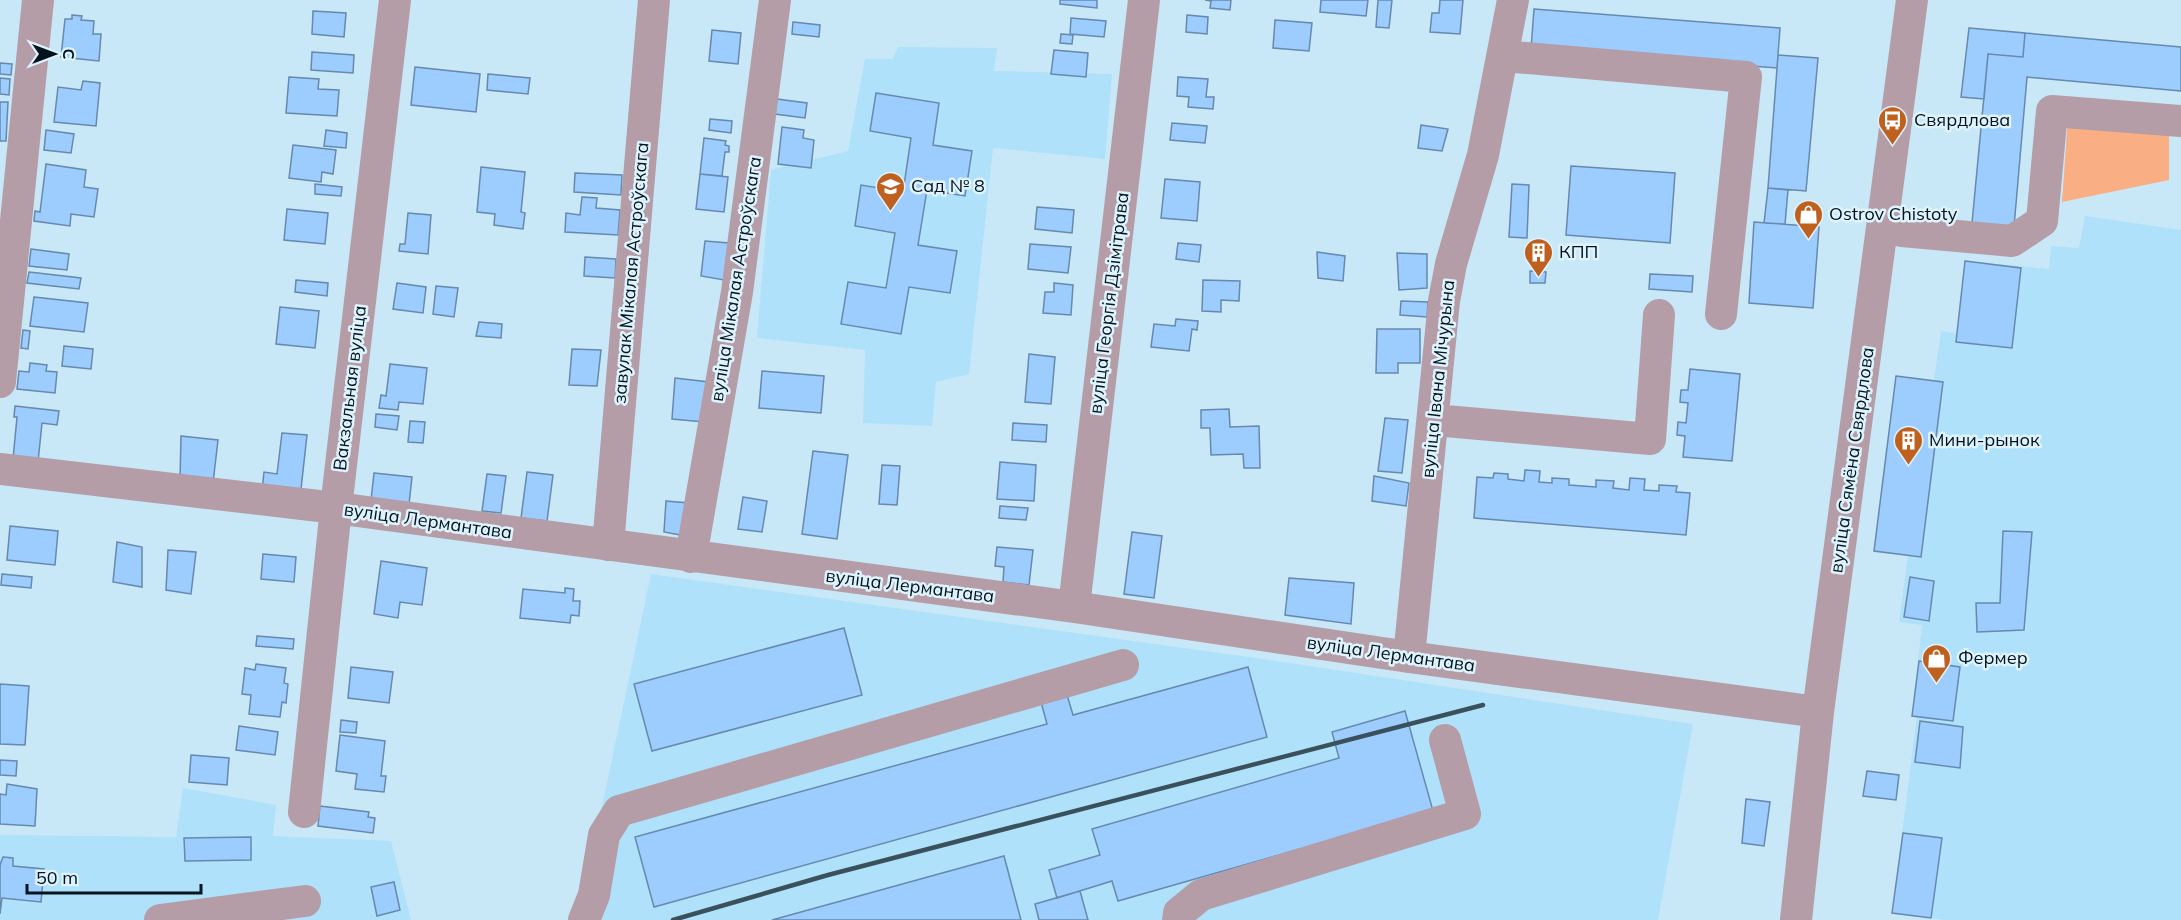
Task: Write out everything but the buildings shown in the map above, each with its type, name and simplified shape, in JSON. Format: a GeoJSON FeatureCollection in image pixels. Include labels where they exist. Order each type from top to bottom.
{"type":"FeatureCollection","features":[{"type":"Feature","properties":{"kind":"street"},"geometry":{"type":"LineString","coordinates":[[0,382],[38,0]]}},
{"type":"Feature","properties":{"kind":"street","name":"Вакзальная вуліца"},"geometry":{"type":"LineString","coordinates":[[304,812],[336,508],[395,0]]}},
{"type":"Feature","properties":{"kind":"street","name":"завулак Мікалая Астроўскага"},"geometry":{"type":"LineString","coordinates":[[608,545],[654,0]]}},
{"type":"Feature","properties":{"kind":"street","name":"вуліца Мікалая Астроўскага"},"geometry":{"type":"LineString","coordinates":[[691,557],[737,292],[775,0]]}},
{"type":"Feature","properties":{"kind":"street","name":"вуліца Георгія Дзімітрава"},"geometry":{"type":"LineString","coordinates":[[1074,607],[1144,0]]}},
{"type":"Feature","properties":{"kind":"street","name":"вуліца Івана Мічурына"},"geometry":{"type":"LineString","coordinates":[[1409,657],[1434,420],[1443,301],[1451,264],[1484,154],[1512,0]]}},
{"type":"Feature","properties":{"kind":"street","name":"вуліца Сямёна Свярдлова"},"geometry":{"type":"LineString","coordinates":[[1796,920],[1818,712],[1912,0]]}},
{"type":"Feature","properties":{"kind":"street"},"geometry":{"type":"LineString","coordinates":[[1503,56],[1746,77],[1721,314]]}},
{"type":"Feature","properties":{"kind":"street"},"geometry":{"type":"LineString","coordinates":[[1883,226],[1902,231],[2012,241],[2042,221],[2052,111],[2181,121]]}},
{"type":"Feature","properties":{"kind":"street"},"geometry":{"type":"LineString","coordinates":[[1434,420],[1650,439],[1659,315]]}},
{"type":"Feature","properties":{"kind":"street","name":"вуліца Лермантава"},"geometry":{"type":"LineString","coordinates":[[0,470],[336,508],[1074,607],[1409,657],[1818,712]]}},
{"type":"Feature","properties":{"kind":"street"},"geometry":{"type":"LineString","coordinates":[[584,920],[594,895],[604,836],[619,811],[1123,665]]}},
{"type":"Feature","properties":{"kind":"street"},"geometry":{"type":"LineString","coordinates":[[1178,920],[1179,913],[1201,895],[1465,813],[1445,740]]}},
{"type":"Feature","properties":{"kind":"street"},"geometry":{"type":"LineString","coordinates":[[160,920],[305,901]]}},
{"type":"Feature","properties":{"kind":"shaded area"},"geometry":{"type":"Polygon","coordinates":[[[898,47],[997,48],[994,71],[1112,74],[1105,159],[993,148],[969,374],[936,382],[932,426],[863,423],[865,350],[757,338],[771,170],[848,151],[865,59],[893,59],[898,47]]]}},
{"type":"Feature","properties":{"kind":"shaded area"},"geometry":{"type":"Polygon","coordinates":[[[2068,118],[2169,122],[2169,180],[2062,202],[2068,118]]]}},
{"type":"Feature","properties":{"kind":"shaded area"},"geometry":{"type":"Polygon","coordinates":[[[2085,216],[2181,230],[2181,920],[1945,920],[1892,913],[1917,716],[1912,716],[1922,625],[1899,622],[1908,555],[1921,557],[1943,382],[1934,380],[1941,331],[1957,334],[1965,261],[2049,269],[2051,246],[2079,248],[2085,216]]]}},
{"type":"Feature","properties":{"kind":"shaded area"},"geometry":{"type":"Polygon","coordinates":[[[651,574],[1263,659],[1693,724],[1658,920],[576,920],[580,911],[651,574]]]}},
{"type":"Feature","properties":{"kind":"shaded area"},"geometry":{"type":"Polygon","coordinates":[[[183,788],[276,805],[273,836],[391,841],[411,920],[0,920],[0,835],[176,837],[183,788]]]}},
{"type":"Feature","properties":{"kind":"railway"},"geometry":{"type":"LineString","coordinates":[[673,920],[828,875],[1483,705]]}},
{"type":"Feature","properties":{"kind":"place","name":"Свярдлова"},"geometry":{"type":"Point","coordinates":[1893,146]}},
{"type":"Feature","properties":{"kind":"place","name":"Сад № 8"},"geometry":{"type":"Point","coordinates":[890,212]}},
{"type":"Feature","properties":{"kind":"place","name":"Ostrov Chistoty"},"geometry":{"type":"Point","coordinates":[1808,240]}},
{"type":"Feature","properties":{"kind":"place","name":"КПП"},"geometry":{"type":"Point","coordinates":[1538,278]}},
{"type":"Feature","properties":{"kind":"place","name":"Мини-рынок"},"geometry":{"type":"Point","coordinates":[1908,466]}},
{"type":"Feature","properties":{"kind":"place","name":"Фермер"},"geometry":{"type":"Point","coordinates":[1937,684]}}]}
